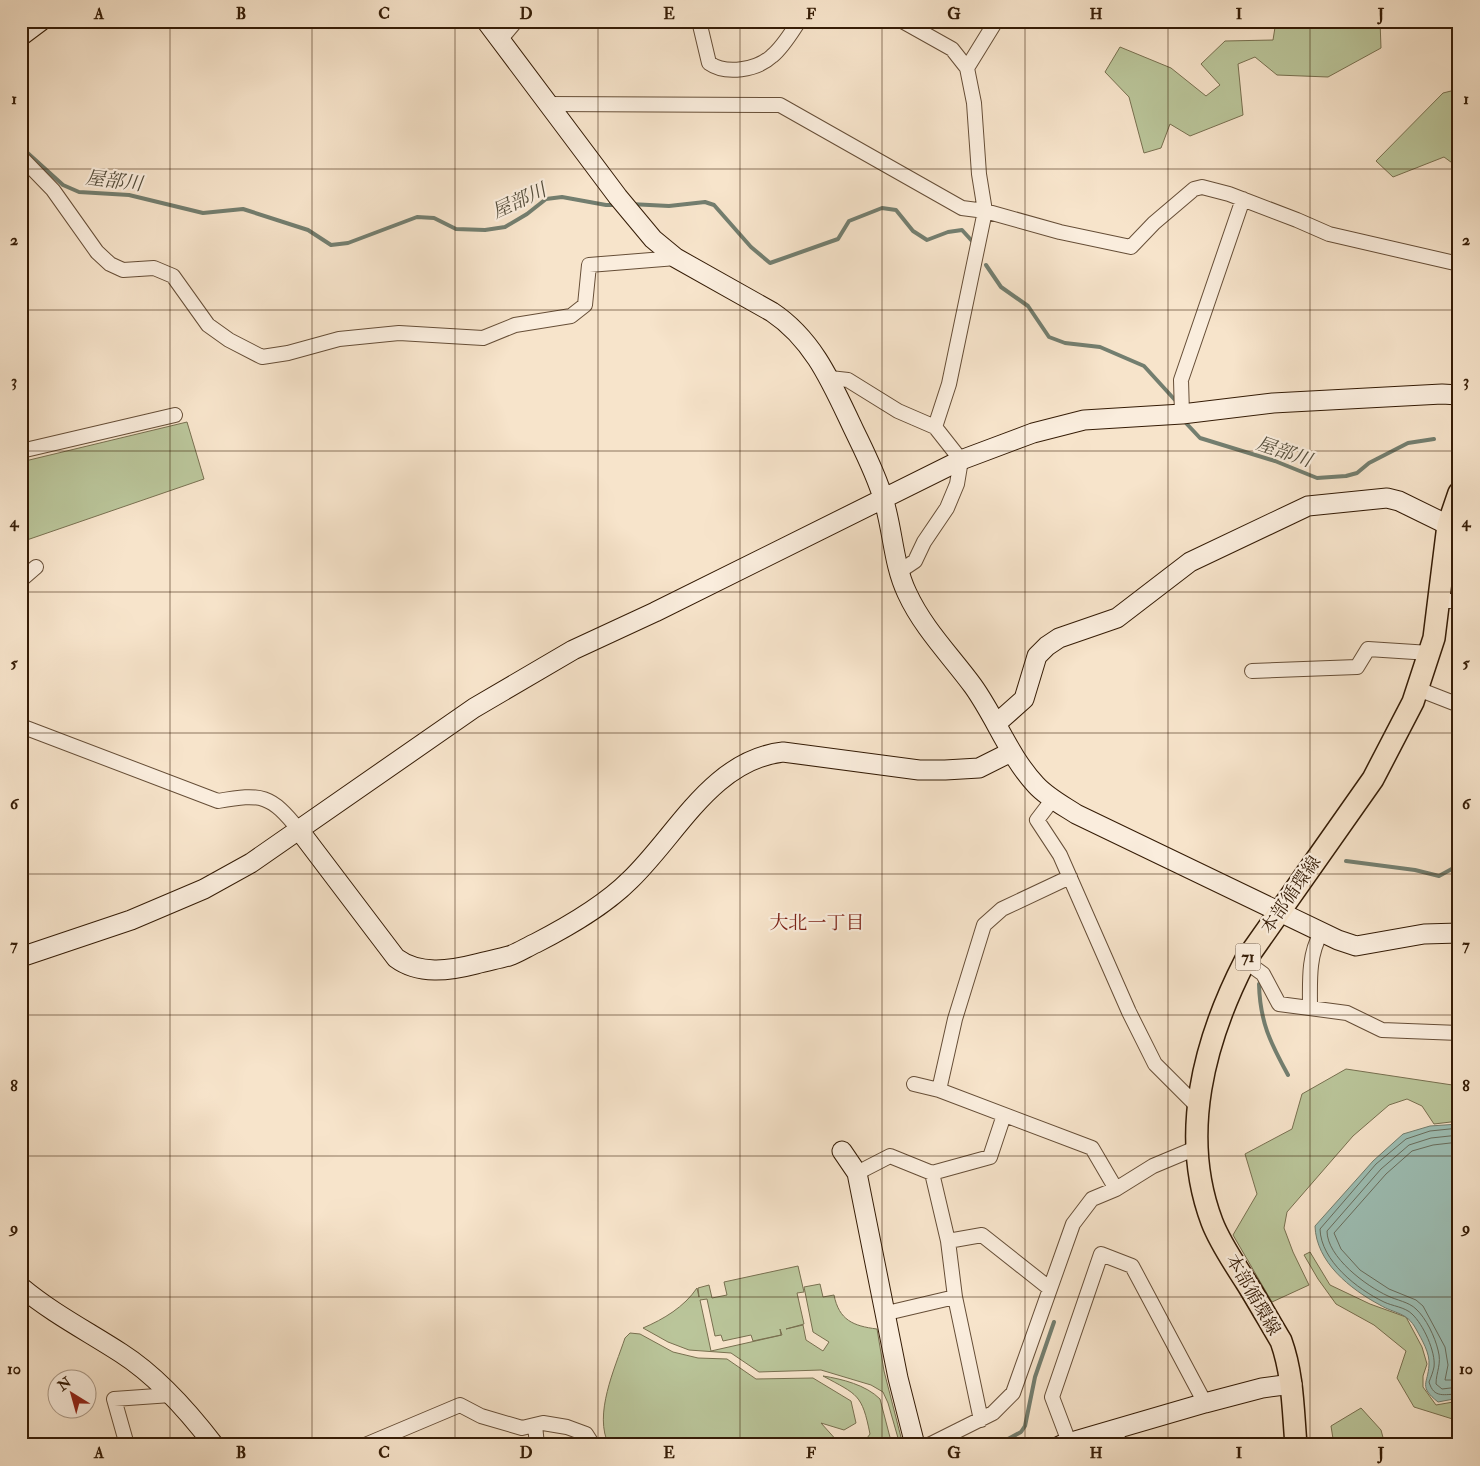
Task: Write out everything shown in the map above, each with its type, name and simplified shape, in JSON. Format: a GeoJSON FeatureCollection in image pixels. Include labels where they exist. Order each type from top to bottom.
{"type":"FeatureCollection","features":[{"type":"Feature","properties":{"kind":"main road","name":"本部循環線"},"geometry":{"type":"LineString","coordinates":[[1296,1445],[1292,1384],[1287,1357],[1281,1341],[1212,1223],[1200,1180],[1196,1148],[1198,1108],[1216,1027],[1231,988],[1245,961],[1373,779],[1418,689],[1449,601],[1448,525],[1459,493]]}},
{"type":"Feature","properties":{"kind":"street"},"geometry":{"type":"LineString","coordinates":[[21,36],[41,21]]}},
{"type":"Feature","properties":{"kind":"street"},"geometry":{"type":"LineString","coordinates":[[486,21],[547,104],[653,239],[676,258],[785,321],[807,344],[830,378],[870,463],[884,499],[906,592],[918,614],[997,723],[1011,752],[1032,780],[1053,799],[1076,814],[1280,911],[1321,933],[1356,946],[1424,934],[1459,933]]}},
{"type":"Feature","properties":{"kind":"street"},"geometry":{"type":"LineString","coordinates":[[500,40],[516,21]]}},
{"type":"Feature","properties":{"kind":"street"},"geometry":{"type":"LineString","coordinates":[[699,21],[709,63],[717,69],[736,70],[757,65],[771,58],[799,21]]}},
{"type":"Feature","properties":{"kind":"street"},"geometry":{"type":"LineString","coordinates":[[902,21],[952,49],[966,68],[974,103],[978,165],[985,211],[949,384],[935,427]]}},
{"type":"Feature","properties":{"kind":"street"},"geometry":{"type":"LineString","coordinates":[[966,68],[996,21]]}},
{"type":"Feature","properties":{"kind":"street"},"geometry":{"type":"LineString","coordinates":[[547,104],[780,105],[962,208],[985,211],[1060,232],[1131,247],[1194,189],[1202,187],[1242,199],[1329,234],[1459,264]]}},
{"type":"Feature","properties":{"kind":"street"},"geometry":{"type":"LineString","coordinates":[[21,157],[53,190],[97,252],[110,264],[123,270],[154,268],[173,276],[208,325],[229,340],[262,357],[288,354],[339,339],[399,333],[483,338],[515,325],[571,316],[585,305],[589,265],[676,258]]}},
{"type":"Feature","properties":{"kind":"street"},"geometry":{"type":"LineString","coordinates":[[1182,414],[1181,380],[1242,199]]}},
{"type":"Feature","properties":{"kind":"street"},"geometry":{"type":"LineString","coordinates":[[830,378],[848,380],[898,411],[935,427],[961,460],[958,484],[947,508],[924,542],[915,561],[900,571]]}},
{"type":"Feature","properties":{"kind":"street"},"geometry":{"type":"LineString","coordinates":[[21,957],[131,920],[204,889],[251,862],[299,830],[474,708],[573,650],[656,612],[961,460],[1033,432],[1084,420],[1182,414],[1272,404],[1442,394],[1459,395]]}},
{"type":"Feature","properties":{"kind":"street"},"geometry":{"type":"LineString","coordinates":[[21,451],[175,415]]}},
{"type":"Feature","properties":{"kind":"street"},"geometry":{"type":"LineString","coordinates":[[997,723],[1024,699],[1037,656],[1047,646],[1059,638],[1117,618],[1190,562],[1308,506],[1387,498],[1399,501],[1448,525]]}},
{"type":"Feature","properties":{"kind":"street"},"geometry":{"type":"LineString","coordinates":[[21,580],[36,567]]}},
{"type":"Feature","properties":{"kind":"street"},"geometry":{"type":"LineString","coordinates":[[1252,671],[1357,667],[1368,649],[1430,654]]}},
{"type":"Feature","properties":{"kind":"street"},"geometry":{"type":"LineString","coordinates":[[1418,689],[1459,705]]}},
{"type":"Feature","properties":{"kind":"street"},"geometry":{"type":"LineString","coordinates":[[21,726],[218,801],[239,797],[264,798],[280,807],[396,958],[414,968],[458,968],[510,956],[547,937],[607,900],[631,880],[682,819],[722,779],[744,763],[770,754],[783,752],[919,770],[945,770],[979,768],[1011,752]]}},
{"type":"Feature","properties":{"kind":"street"},"geometry":{"type":"LineString","coordinates":[[1053,799],[1037,820],[1060,855],[1129,1012],[1155,1064],[1198,1108]]}},
{"type":"Feature","properties":{"kind":"street"},"geometry":{"type":"LineString","coordinates":[[939,1090],[955,1019],[984,925],[1002,909],[1070,878]]}},
{"type":"Feature","properties":{"kind":"street"},"geometry":{"type":"LineString","coordinates":[[1310,1008],[1310,973],[1315,944],[1321,933]]}},
{"type":"Feature","properties":{"kind":"street"},"geometry":{"type":"LineString","coordinates":[[1245,961],[1263,974],[1279,1004],[1347,1013],[1382,1030],[1459,1033]]}},
{"type":"Feature","properties":{"kind":"street"},"geometry":{"type":"LineString","coordinates":[[914,1084],[939,1090],[1092,1148],[1116,1189]]}},
{"type":"Feature","properties":{"kind":"street"},"geometry":{"type":"LineString","coordinates":[[857,1173],[890,1156],[932,1173],[990,1157],[1004,1115]]}},
{"type":"Feature","properties":{"kind":"street"},"geometry":{"type":"LineString","coordinates":[[929,1445],[993,1413],[1013,1393],[1073,1224],[1092,1199],[1116,1189],[1153,1166],[1196,1148]]}},
{"type":"Feature","properties":{"kind":"street"},"geometry":{"type":"LineString","coordinates":[[842,1152],[857,1173],[887,1313],[898,1378],[915,1445]]}},
{"type":"Feature","properties":{"kind":"street"},"geometry":{"type":"LineString","coordinates":[[932,1173],[948,1242],[955,1297],[981,1420]]}},
{"type":"Feature","properties":{"kind":"street"},"geometry":{"type":"LineString","coordinates":[[948,1242],[982,1235],[1049,1288]]}},
{"type":"Feature","properties":{"kind":"street"},"geometry":{"type":"LineString","coordinates":[[1205,1402],[1132,1266],[1101,1254],[1052,1397],[1065,1443],[1118,1437],[1205,1402],[1262,1388],[1292,1384]]}},
{"type":"Feature","properties":{"kind":"street"},"geometry":{"type":"LineString","coordinates":[[21,1287],[41,1303],[122,1353],[146,1372],[171,1395],[214,1445]]}},
{"type":"Feature","properties":{"kind":"street"},"geometry":{"type":"LineString","coordinates":[[887,1313],[955,1297]]}},
{"type":"Feature","properties":{"kind":"street"},"geometry":{"type":"LineString","coordinates":[[126,1445],[114,1399],[171,1395]]}},
{"type":"Feature","properties":{"kind":"street"},"geometry":{"type":"LineString","coordinates":[[365,1445],[460,1406],[481,1416],[522,1428],[543,1423],[567,1427],[586,1434],[593,1445]]}},
{"type":"Feature","properties":{"kind":"street"},"geometry":{"type":"LineString","coordinates":[[536,1425],[537,1445]]}},
{"type":"Feature","properties":{"kind":"green space"},"geometry":{"type":"Polygon","coordinates":[[[1276,21],[1380,21],[1381,48],[1328,77],[1277,75],[1255,57],[1238,64],[1243,115],[1190,136],[1170,124],[1161,148],[1144,153],[1129,97],[1105,72],[1120,47],[1171,68],[1206,96],[1220,85],[1201,64],[1225,41],[1273,40],[1276,21]]]}},
{"type":"Feature","properties":{"kind":"green space"},"geometry":{"type":"Polygon","coordinates":[[[1459,89],[1459,163],[1455,165],[1444,157],[1393,177],[1376,161],[1443,93],[1459,89]]]}},
{"type":"Feature","properties":{"kind":"green space"},"geometry":{"type":"Polygon","coordinates":[[[187,422],[204,479],[21,542],[21,462],[187,422]]]}},
{"type":"Feature","properties":{"kind":"green space"},"geometry":{"type":"Polygon","coordinates":[[[1346,1069],[1459,1086],[1459,1121],[1434,1124],[1422,1106],[1407,1099],[1389,1105],[1353,1136],[1287,1212],[1284,1228],[1309,1285],[1272,1302],[1233,1235],[1257,1194],[1245,1154],[1292,1129],[1302,1094],[1346,1069]]]}},
{"type":"Feature","properties":{"kind":"green space"},"geometry":{"type":"Polygon","coordinates":[[[1310,1252],[1330,1285],[1370,1304],[1406,1317],[1422,1347],[1427,1364],[1423,1376],[1423,1387],[1436,1405],[1459,1401],[1459,1421],[1414,1407],[1397,1378],[1406,1351],[1374,1325],[1336,1304],[1304,1255],[1310,1252]]]}},
{"type":"Feature","properties":{"kind":"green space"},"geometry":{"type":"Polygon","coordinates":[[[798,1266],[804,1292],[797,1293],[804,1324],[786,1329],[803,1325],[806,1340],[823,1351],[829,1342],[813,1332],[804,1287],[820,1284],[823,1297],[834,1295],[839,1310],[848,1320],[854,1324],[877,1329],[884,1371],[903,1445],[900,1445],[883,1392],[871,1385],[821,1370],[759,1372],[731,1353],[689,1350],[668,1342],[643,1328],[673,1312],[697,1288],[699,1297],[698,1288],[709,1285],[712,1298],[727,1295],[724,1282],[798,1266]],[[707,1299],[700,1300],[711,1351],[782,1335],[780,1329],[781,1335],[753,1341],[751,1335],[723,1341],[721,1335],[715,1336],[707,1299]]]}},
{"type":"Feature","properties":{"kind":"green space"},"geometry":{"type":"Polygon","coordinates":[[[630,1333],[640,1334],[673,1352],[698,1358],[727,1359],[756,1379],[813,1378],[851,1401],[856,1423],[844,1430],[821,1423],[839,1443],[837,1445],[609,1445],[603,1420],[604,1406],[616,1363],[625,1338],[630,1333]]]}},
{"type":"Feature","properties":{"kind":"green space"},"geometry":{"type":"Polygon","coordinates":[[[823,1376],[861,1386],[880,1399],[892,1445],[862,1445],[870,1434],[861,1403],[857,1397],[844,1387],[823,1376]]]}},
{"type":"Feature","properties":{"kind":"green space"},"geometry":{"type":"Polygon","coordinates":[[[1361,1408],[1381,1430],[1385,1445],[1334,1445],[1331,1426],[1361,1408]]]}},
{"type":"Feature","properties":{"kind":"water"},"geometry":{"type":"Polygon","coordinates":[[[1459,1124],[1459,1398],[1438,1402],[1426,1388],[1429,1365],[1427,1351],[1412,1323],[1405,1316],[1380,1305],[1357,1291],[1337,1273],[1321,1251],[1315,1226],[1373,1161],[1403,1134],[1430,1126],[1459,1124]]]}},
{"type":"Feature","properties":{"kind":"waterway","name":"屋部川"},"geometry":{"type":"LineString","coordinates":[[21,147],[63,185],[79,192],[129,195],[203,213],[243,209],[308,230],[331,245],[348,243],[417,217],[434,218],[456,229],[485,230],[505,227],[527,214],[546,199],[562,197],[616,205]]}},
{"type":"Feature","properties":{"kind":"waterway","name":"屋部川"},"geometry":{"type":"LineString","coordinates":[[630,204],[669,206],[705,202],[714,205],[751,247],[770,263],[838,239],[849,221],[882,208],[896,210],[913,231],[927,240],[948,232],[962,230],[972,241]]}},
{"type":"Feature","properties":{"kind":"waterway","name":"屋部川"},"geometry":{"type":"LineString","coordinates":[[986,265],[1001,287],[1028,306],[1049,337],[1065,343],[1100,347],[1144,366],[1175,400]]}},
{"type":"Feature","properties":{"kind":"waterway","name":"屋部川"},"geometry":{"type":"LineString","coordinates":[[1185,422],[1200,438],[1275,461],[1317,478],[1346,476],[1357,473],[1369,463],[1408,443],[1434,439]]}},
{"type":"Feature","properties":{"kind":"waterway"},"geometry":{"type":"LineString","coordinates":[[1346,861],[1415,870],[1439,876],[1459,865]]}},
{"type":"Feature","properties":{"kind":"waterway"},"geometry":{"type":"LineString","coordinates":[[1259,984],[1261,1010],[1267,1031],[1288,1075]]}},
{"type":"Feature","properties":{"kind":"waterway"},"geometry":{"type":"LineString","coordinates":[[997,1445],[1021,1432],[1025,1426],[1035,1377],[1054,1322]]}},
{"type":"Feature","properties":{"kind":"district","name":"大北一丁目"},"geometry":{"type":"Point","coordinates":[817,923]}}]}
